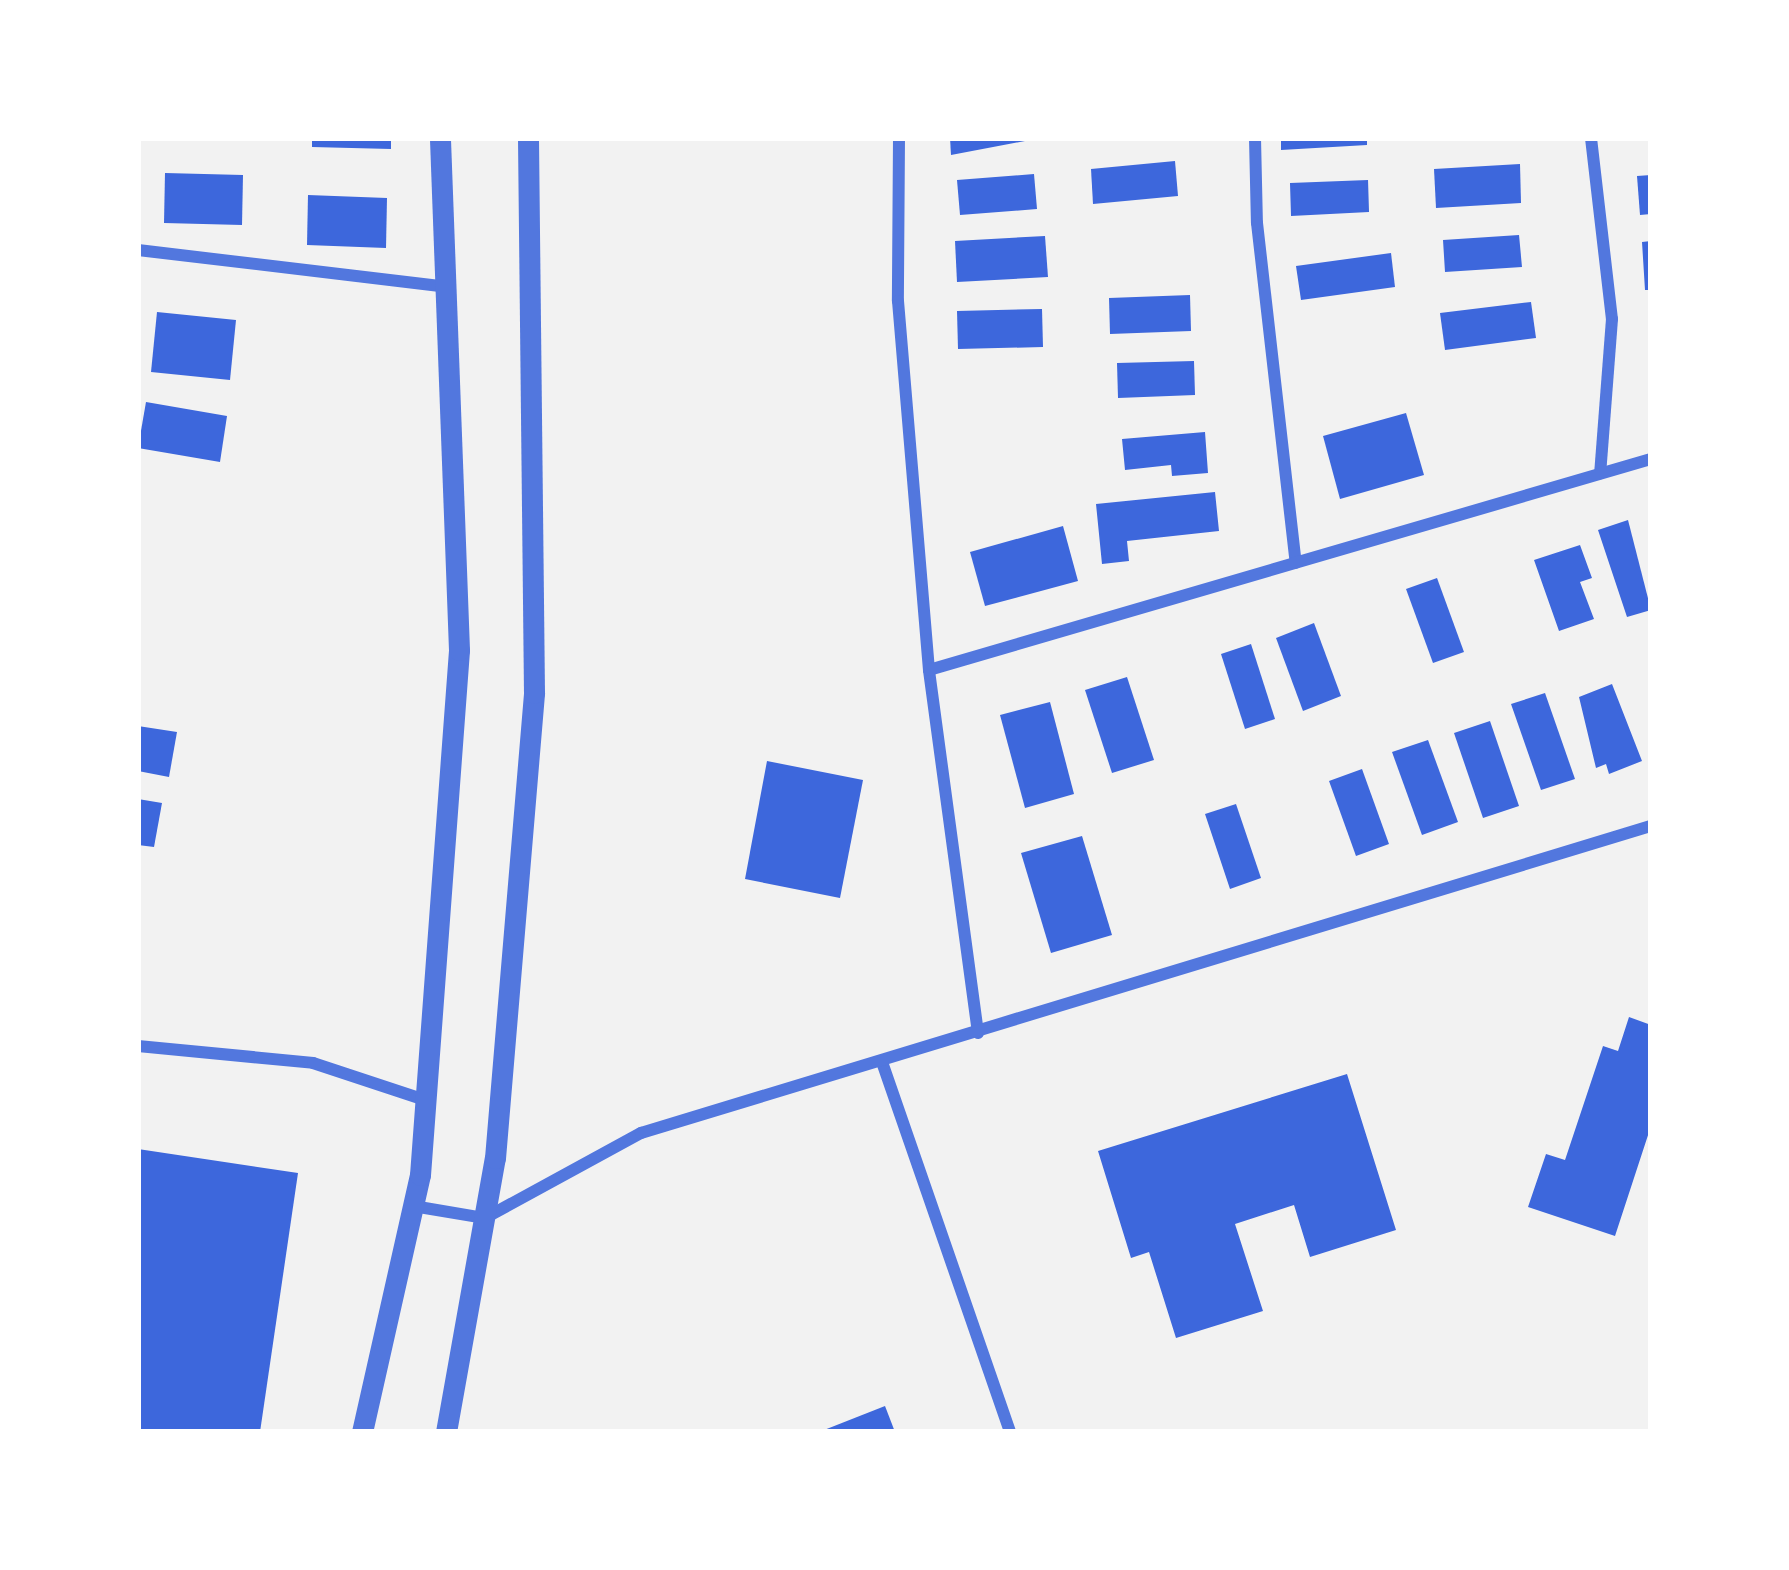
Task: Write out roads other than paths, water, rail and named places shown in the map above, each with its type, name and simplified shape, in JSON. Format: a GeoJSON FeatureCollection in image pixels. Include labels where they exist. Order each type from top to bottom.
{"type":"FeatureCollection","features":[{"type":"Feature","properties":{"kind":"street"},"geometry":{"type":"LineString","coordinates":[[362,1432],[412,1206],[425,1100],[459,650],[440,286],[440,138]]}},
{"type":"Feature","properties":{"kind":"street"},"geometry":{"type":"LineString","coordinates":[[446,1432],[485,1217],[534,693],[528,138]]}},
{"type":"Feature","properties":{"kind":"street"},"geometry":{"type":"LineString","coordinates":[[899,138],[898,302],[929,670],[978,1033]]}},
{"type":"Feature","properties":{"kind":"street"},"geometry":{"type":"LineString","coordinates":[[1256,138],[1257,223],[1296,562]]}},
{"type":"Feature","properties":{"kind":"street"},"geometry":{"type":"LineString","coordinates":[[1591,138],[1612,319],[1600,474]]}},
{"type":"Feature","properties":{"kind":"street"},"geometry":{"type":"LineString","coordinates":[[138,250],[440,286]]}},
{"type":"Feature","properties":{"kind":"street"},"geometry":{"type":"LineString","coordinates":[[929,670],[1651,459]]}},
{"type":"Feature","properties":{"kind":"street"},"geometry":{"type":"LineString","coordinates":[[412,1206],[485,1217],[641,1132],[1651,826]]}},
{"type":"Feature","properties":{"kind":"street"},"geometry":{"type":"LineString","coordinates":[[138,1046],[313,1063],[425,1100]]}},
{"type":"Feature","properties":{"kind":"street"},"geometry":{"type":"LineString","coordinates":[[882,1062],[1010,1432]]}}]}
